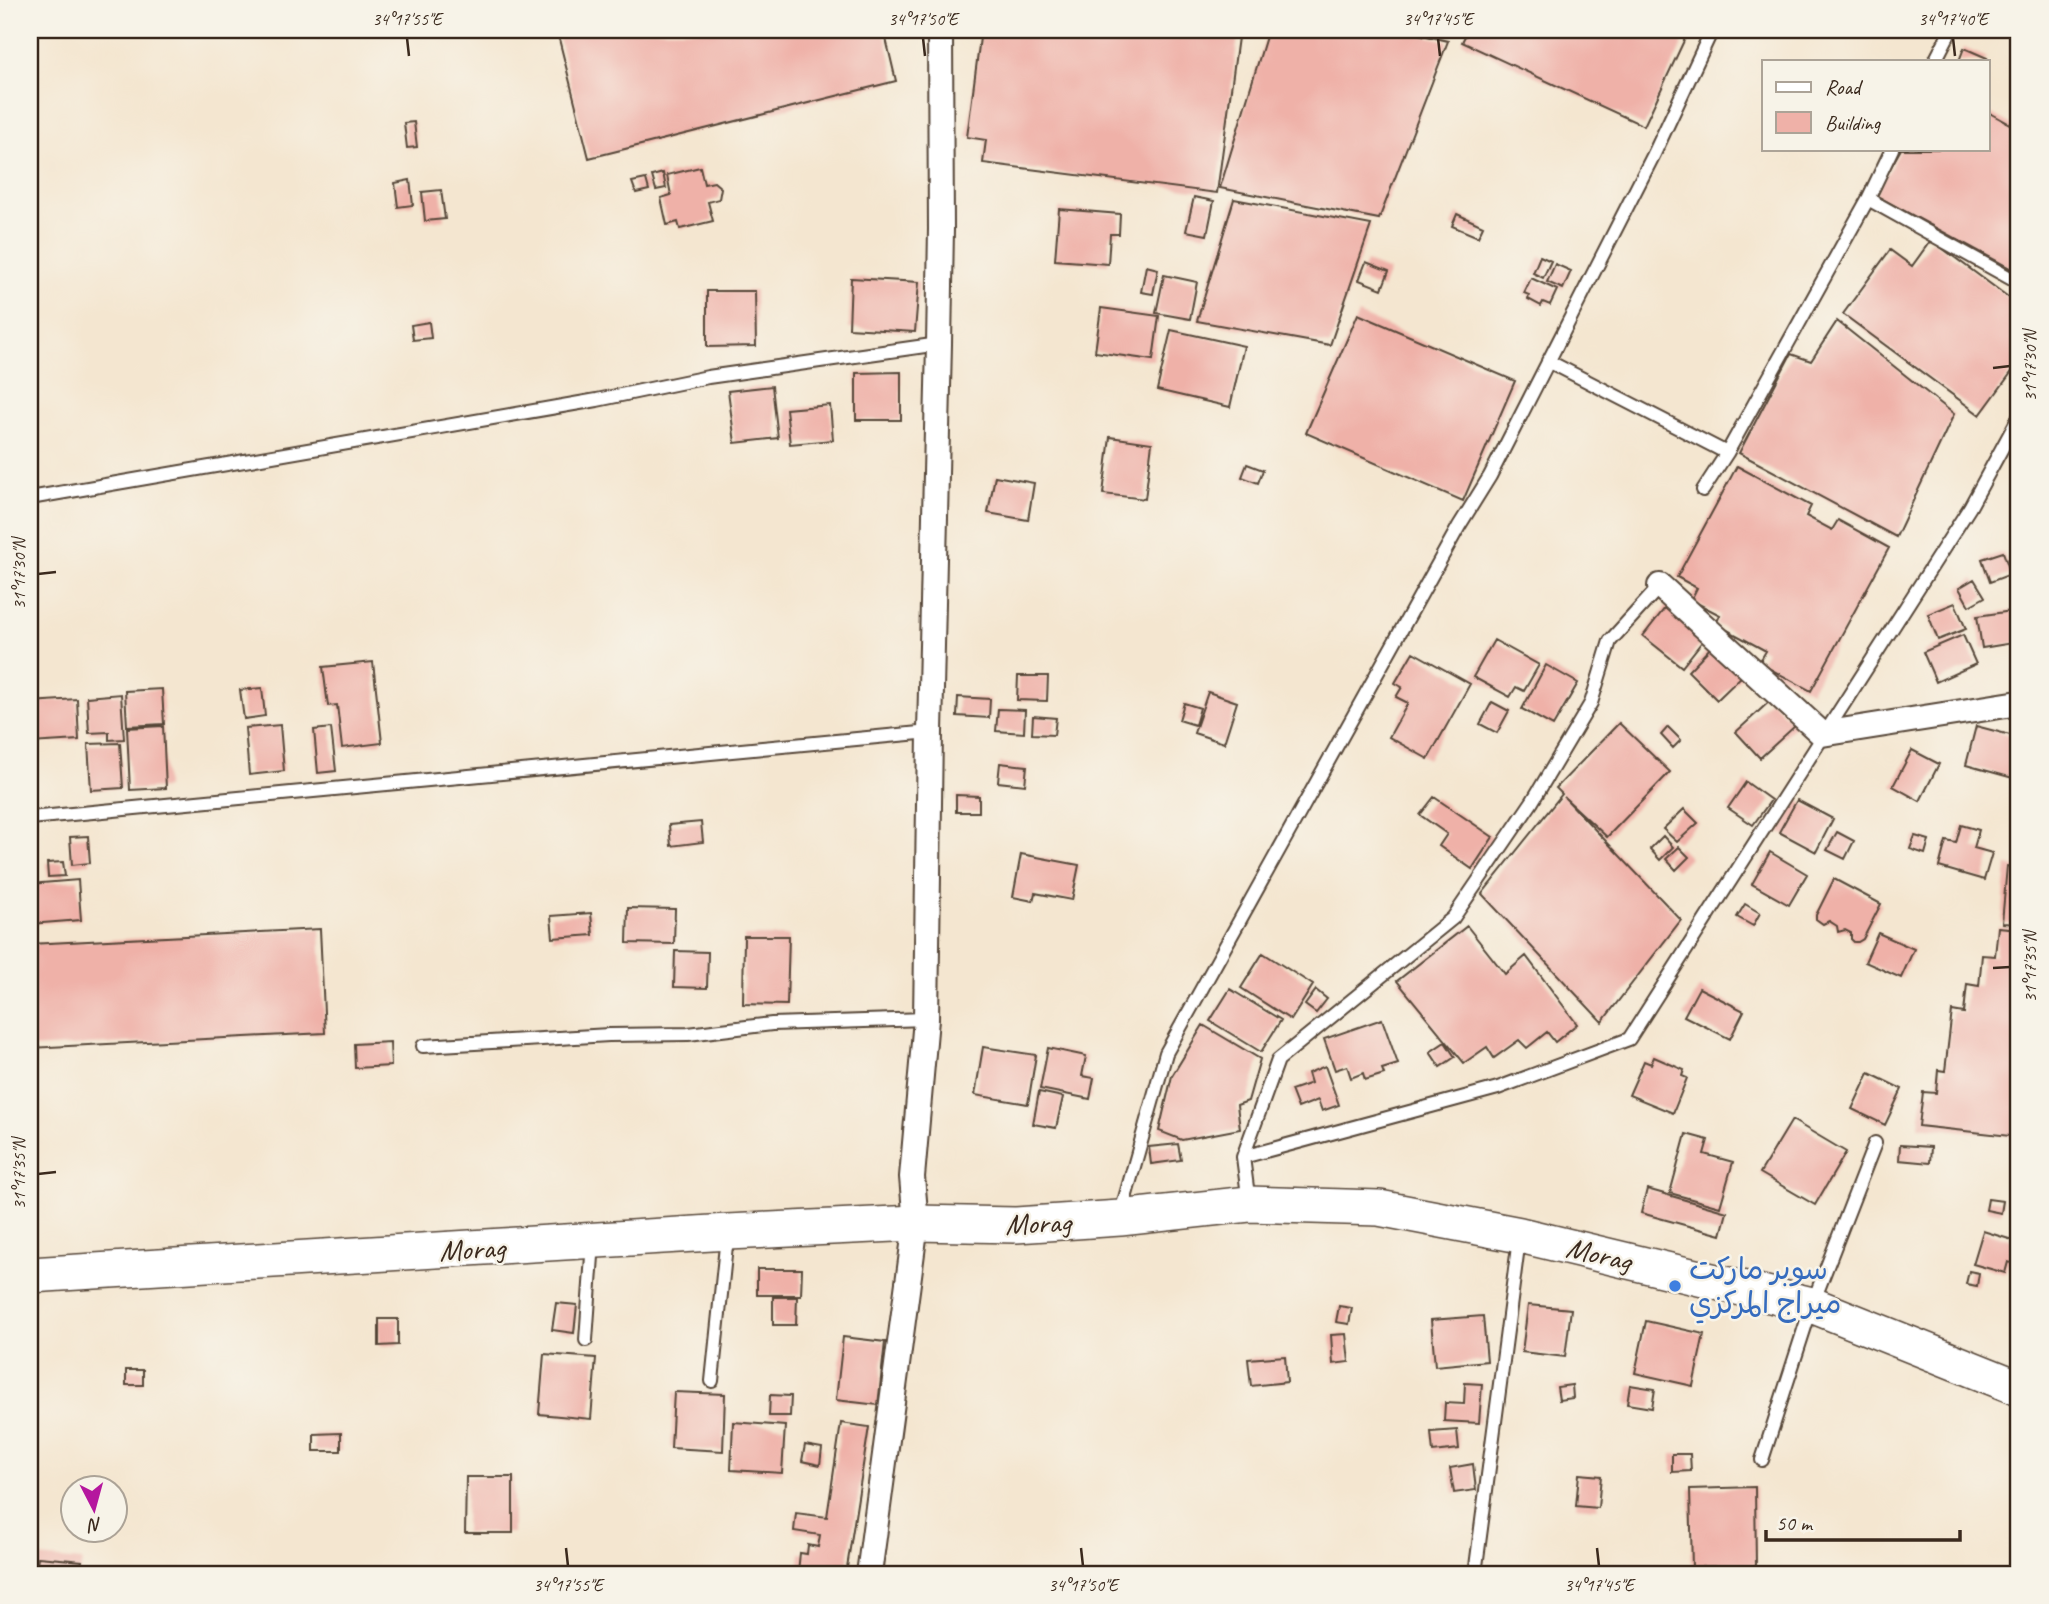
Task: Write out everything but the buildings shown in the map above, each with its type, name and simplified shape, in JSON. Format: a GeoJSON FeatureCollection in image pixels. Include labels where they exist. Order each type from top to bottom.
{"type":"FeatureCollection","features":[{"type":"Feature","properties":{"kind":"main road","name":"Morag"},"geometry":{"type":"LineString","coordinates":[[30,1275],[728,1232],[916,1223],[1016,1225],[1119,1219],[1249,1204],[1379,1208],[1520,1235],[1812,1305],[2019,1388]]}},
{"type":"Feature","properties":{"kind":"street"},"geometry":{"type":"LineString","coordinates":[[869,1574],[916,1223],[912,1177],[926,1019],[941,229],[940,30]]}},
{"type":"Feature","properties":{"kind":"street"},"geometry":{"type":"LineString","coordinates":[[1660,586],[1822,734],[2019,703]]}},
{"type":"Feature","properties":{"kind":"lane"},"geometry":{"type":"LineString","coordinates":[[1119,1219],[1166,1053],[1459,526],[1490,476],[1654,154],[1712,30]]}},
{"type":"Feature","properties":{"kind":"lane"},"geometry":{"type":"LineString","coordinates":[[1936,60],[1951,30]]}},
{"type":"Feature","properties":{"kind":"lane"},"geometry":{"type":"LineString","coordinates":[[1703,491],[1727,453],[1868,199],[1892,150]]}},
{"type":"Feature","properties":{"kind":"lane"},"geometry":{"type":"LineString","coordinates":[[1868,199],[2019,283]]}},
{"type":"Feature","properties":{"kind":"lane"},"geometry":{"type":"LineString","coordinates":[[30,498],[584,402],[708,377],[939,344]]}},
{"type":"Feature","properties":{"kind":"lane"},"geometry":{"type":"LineString","coordinates":[[1548,361],[1727,453]]}},
{"type":"Feature","properties":{"kind":"lane"},"geometry":{"type":"LineString","coordinates":[[1243,1157],[1498,1088],[1629,1039],[1822,734],[1970,507],[2019,417]]}},
{"type":"Feature","properties":{"kind":"lane"},"geometry":{"type":"LineString","coordinates":[[1249,1204],[1243,1157],[1278,1060],[1453,918],[1532,802],[1591,703],[1610,641],[1660,586]]}},
{"type":"Feature","properties":{"kind":"lane"},"geometry":{"type":"LineString","coordinates":[[30,818],[930,732]]}},
{"type":"Feature","properties":{"kind":"lane"},"geometry":{"type":"LineString","coordinates":[[423,1046],[609,1035],[688,1034],[772,1024],[926,1019]]}},
{"type":"Feature","properties":{"kind":"lane"},"geometry":{"type":"LineString","coordinates":[[1762,1460],[1812,1305],[1875,1143]]}},
{"type":"Feature","properties":{"kind":"lane"},"geometry":{"type":"LineString","coordinates":[[712,1381],[728,1232]]}},
{"type":"Feature","properties":{"kind":"lane"},"geometry":{"type":"LineString","coordinates":[[1475,1574],[1520,1235]]}},
{"type":"Feature","properties":{"kind":"lane"},"geometry":{"type":"LineString","coordinates":[[586,1340],[593,1241]]}},
{"type":"Feature","properties":{"kind":"place","name":"سوبر ماركت ميراج المركزي"},"geometry":{"type":"Point","coordinates":[1675,1286]}}]}
